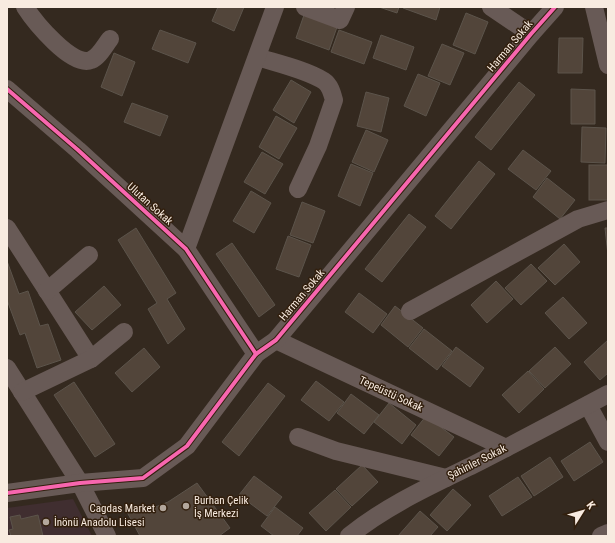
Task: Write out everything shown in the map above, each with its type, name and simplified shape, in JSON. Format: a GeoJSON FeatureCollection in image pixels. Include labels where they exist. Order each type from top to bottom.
{"type":"FeatureCollection","features":[{"type":"Feature","properties":{"kind":"street"},"geometry":{"type":"LineString","coordinates":[[25,7],[54,41],[71,56],[83,61],[91,60],[99,53],[110,39]]}},
{"type":"Feature","properties":{"kind":"street"},"geometry":{"type":"LineString","coordinates":[[186,249],[275,7]]}},
{"type":"Feature","properties":{"kind":"street"},"geometry":{"type":"LineString","coordinates":[[305,7],[340,20],[346,7]]}},
{"type":"Feature","properties":{"kind":"street"},"geometry":{"type":"LineString","coordinates":[[491,7],[531,34]]}},
{"type":"Feature","properties":{"kind":"street","name":"Harman Sokak"},"geometry":{"type":"LineString","coordinates":[[7,493],[80,483],[143,478],[187,446],[256,354],[276,340],[555,7]]}},
{"type":"Feature","properties":{"kind":"street"},"geometry":{"type":"LineString","coordinates":[[594,7],[608,65]]}},
{"type":"Feature","properties":{"kind":"street"},"geometry":{"type":"LineString","coordinates":[[257,57],[299,70],[324,81],[330,89],[334,100],[318,146],[298,189]]}},
{"type":"Feature","properties":{"kind":"street","name":"Ulutan Sokak"},"geometry":{"type":"LineString","coordinates":[[7,89],[78,150],[186,249],[256,354]]}},
{"type":"Feature","properties":{"kind":"street"},"geometry":{"type":"LineString","coordinates":[[410,311],[578,218],[608,210]]}},
{"type":"Feature","properties":{"kind":"street"},"geometry":{"type":"LineString","coordinates":[[7,228],[91,359]]}},
{"type":"Feature","properties":{"kind":"street"},"geometry":{"type":"LineString","coordinates":[[48,291],[89,255]]}},
{"type":"Feature","properties":{"kind":"street"},"geometry":{"type":"LineString","coordinates":[[22,392],[91,359],[124,332]]}},
{"type":"Feature","properties":{"kind":"street","name":"Tepeüstü Sokak"},"geometry":{"type":"LineString","coordinates":[[276,340],[506,448]]}},
{"type":"Feature","properties":{"kind":"street"},"geometry":{"type":"LineString","coordinates":[[7,368],[80,483],[107,536]]}},
{"type":"Feature","properties":{"kind":"street","name":"Şahinler Sokak"},"geometry":{"type":"LineString","coordinates":[[349,536],[368,521],[446,478],[608,394]]}},
{"type":"Feature","properties":{"kind":"street"},"geometry":{"type":"LineString","coordinates":[[588,405],[608,442]]}},
{"type":"Feature","properties":{"kind":"street"},"geometry":{"type":"LineString","coordinates":[[298,437],[336,451],[446,478]]}},
{"type":"Feature","properties":{"kind":"street"},"geometry":{"type":"LineString","coordinates":[[601,536],[608,533]]}},
{"type":"Feature","properties":{"kind":"shaded area","name":"İnönü Anadolu Lisesi"},"geometry":{"type":"Polygon","coordinates":[[[73,499],[92,536],[7,536],[7,508],[73,499]]]}},
{"type":"Feature","properties":{"kind":"building"},"geometry":{"type":"Polygon","coordinates":[[[218,7],[244,7],[234,31],[212,21],[218,7]]]}},
{"type":"Feature","properties":{"kind":"building"},"geometry":{"type":"Polygon","coordinates":[[[379,7],[399,7],[397,13],[379,7]]]}},
{"type":"Feature","properties":{"kind":"building"},"geometry":{"type":"Polygon","coordinates":[[[403,7],[440,7],[436,20],[403,7]]]}},
{"type":"Feature","properties":{"kind":"building"},"geometry":{"type":"Polygon","coordinates":[[[466,13],[488,22],[475,54],[453,45],[466,13]]]}},
{"type":"Feature","properties":{"kind":"building"},"geometry":{"type":"Polygon","coordinates":[[[304,15],[337,27],[329,50],[296,38],[304,15]]]}},
{"type":"Feature","properties":{"kind":"building"},"geometry":{"type":"Polygon","coordinates":[[[160,30],[196,43],[188,63],[152,49],[160,30]]]}},
{"type":"Feature","properties":{"kind":"building"},"geometry":{"type":"Polygon","coordinates":[[[339,30],[372,42],[364,64],[331,52],[339,30]]]}},
{"type":"Feature","properties":{"kind":"building"},"geometry":{"type":"Polygon","coordinates":[[[381,35],[414,47],[406,70],[373,58],[381,35]]]}},
{"type":"Feature","properties":{"kind":"building"},"geometry":{"type":"Polygon","coordinates":[[[559,38],[583,38],[582,73],[558,73],[559,38]]]}},
{"type":"Feature","properties":{"kind":"building"},"geometry":{"type":"Polygon","coordinates":[[[442,44],[464,53],[450,85],[428,76],[442,44]]]}},
{"type":"Feature","properties":{"kind":"building"},"geometry":{"type":"Polygon","coordinates":[[[114,53],[135,62],[122,96],[101,87],[114,53]]]}},
{"type":"Feature","properties":{"kind":"building"},"geometry":{"type":"Polygon","coordinates":[[[418,74],[440,83],[426,116],[404,106],[418,74]]]}},
{"type":"Feature","properties":{"kind":"building"},"geometry":{"type":"Polygon","coordinates":[[[291,80],[311,92],[294,123],[273,110],[291,80]]]}},
{"type":"Feature","properties":{"kind":"building"},"geometry":{"type":"Polygon","coordinates":[[[519,82],[535,95],[491,150],[475,137],[519,82]]]}},
{"type":"Feature","properties":{"kind":"building"},"geometry":{"type":"Polygon","coordinates":[[[571,89],[595,90],[595,124],[571,124],[571,89]]]}},
{"type":"Feature","properties":{"kind":"building"},"geometry":{"type":"Polygon","coordinates":[[[366,92],[389,98],[381,132],[357,126],[366,92]]]}},
{"type":"Feature","properties":{"kind":"building"},"geometry":{"type":"Polygon","coordinates":[[[132,103],[168,116],[160,136],[124,122],[132,103]]]}},
{"type":"Feature","properties":{"kind":"building"},"geometry":{"type":"Polygon","coordinates":[[[276,116],[297,128],[279,159],[259,147],[276,116]]]}},
{"type":"Feature","properties":{"kind":"building"},"geometry":{"type":"Polygon","coordinates":[[[582,127],[606,128],[605,163],[581,162],[582,127]]]}},
{"type":"Feature","properties":{"kind":"building"},"geometry":{"type":"Polygon","coordinates":[[[366,130],[388,140],[374,172],[352,162],[366,130]]]}},
{"type":"Feature","properties":{"kind":"building"},"geometry":{"type":"Polygon","coordinates":[[[523,150],[551,171],[536,190],[508,169],[523,150]]]}},
{"type":"Feature","properties":{"kind":"building"},"geometry":{"type":"Polygon","coordinates":[[[262,152],[283,164],[265,194],[244,182],[262,152]]]}},
{"type":"Feature","properties":{"kind":"building"},"geometry":{"type":"Polygon","coordinates":[[[479,161],[495,174],[451,229],[435,216],[479,161]]]}},
{"type":"Feature","properties":{"kind":"building"},"geometry":{"type":"Polygon","coordinates":[[[351,164],[373,173],[360,206],[338,196],[351,164]]]}},
{"type":"Feature","properties":{"kind":"building"},"geometry":{"type":"Polygon","coordinates":[[[589,165],[608,165],[608,200],[589,200],[589,165]]]}},
{"type":"Feature","properties":{"kind":"building"},"geometry":{"type":"Polygon","coordinates":[[[547,178],[575,200],[560,219],[533,197],[547,178]]]}},
{"type":"Feature","properties":{"kind":"building"},"geometry":{"type":"Polygon","coordinates":[[[251,191],[271,203],[254,233],[233,221],[251,191]]]}},
{"type":"Feature","properties":{"kind":"building"},"geometry":{"type":"Polygon","coordinates":[[[302,202],[325,211],[313,243],[290,235],[302,202]]]}},
{"type":"Feature","properties":{"kind":"building"},"geometry":{"type":"Polygon","coordinates":[[[409,214],[426,227],[382,282],[365,269],[409,214]]]}},
{"type":"Feature","properties":{"kind":"building"},"geometry":{"type":"Polygon","coordinates":[[[136,228],[176,293],[167,299],[185,329],[168,344],[148,309],[157,303],[118,240],[136,228]]]}},
{"type":"Feature","properties":{"kind":"building"},"geometry":{"type":"Polygon","coordinates":[[[605,228],[608,228],[608,255],[605,228]]]}},
{"type":"Feature","properties":{"kind":"building"},"geometry":{"type":"Polygon","coordinates":[[[288,236],[311,245],[299,277],[276,269],[288,236]]]}},
{"type":"Feature","properties":{"kind":"building"},"geometry":{"type":"Polygon","coordinates":[[[232,243],[275,305],[259,317],[216,254],[232,243]]]}},
{"type":"Feature","properties":{"kind":"building"},"geometry":{"type":"Polygon","coordinates":[[[564,244],[580,262],[555,285],[538,268],[564,244]]]}},
{"type":"Feature","properties":{"kind":"building"},"geometry":{"type":"Polygon","coordinates":[[[7,261],[19,294],[28,291],[40,326],[48,324],[61,360],[37,368],[25,333],[20,335],[7,300],[7,261]]]}},
{"type":"Feature","properties":{"kind":"building"},"geometry":{"type":"Polygon","coordinates":[[[531,264],[547,281],[521,305],[505,288],[531,264]]]}},
{"type":"Feature","properties":{"kind":"building"},"geometry":{"type":"Polygon","coordinates":[[[496,281],[513,299],[487,323],[471,305],[496,281]]]}},
{"type":"Feature","properties":{"kind":"building"},"geometry":{"type":"Polygon","coordinates":[[[104,286],[121,305],[92,330],[75,312],[104,286]]]}},
{"type":"Feature","properties":{"kind":"building"},"geometry":{"type":"Polygon","coordinates":[[[359,293],[387,314],[373,333],[345,312],[359,293]]]}},
{"type":"Feature","properties":{"kind":"building"},"geometry":{"type":"Polygon","coordinates":[[[563,297],[587,323],[569,339],[545,313],[563,297]]]}},
{"type":"Feature","properties":{"kind":"building"},"geometry":{"type":"Polygon","coordinates":[[[395,306],[423,328],[408,347],[381,325],[395,306]]]}},
{"type":"Feature","properties":{"kind":"building"},"geometry":{"type":"Polygon","coordinates":[[[424,329],[452,351],[437,370],[409,348],[424,329]]]}},
{"type":"Feature","properties":{"kind":"building"},"geometry":{"type":"Polygon","coordinates":[[[608,340],[608,373],[600,380],[584,362],[608,340]]]}},
{"type":"Feature","properties":{"kind":"building"},"geometry":{"type":"Polygon","coordinates":[[[456,347],[484,368],[470,387],[442,366],[456,347]]]}},
{"type":"Feature","properties":{"kind":"building"},"geometry":{"type":"Polygon","coordinates":[[[555,347],[571,364],[545,388],[529,371],[555,347]]]}},
{"type":"Feature","properties":{"kind":"building"},"geometry":{"type":"Polygon","coordinates":[[[144,348],[160,367],[132,392],[115,373],[144,348]]]}},
{"type":"Feature","properties":{"kind":"building"},"geometry":{"type":"Polygon","coordinates":[[[528,371],[544,389],[519,413],[502,395],[528,371]]]}},
{"type":"Feature","properties":{"kind":"building"},"geometry":{"type":"Polygon","coordinates":[[[316,381],[344,402],[329,421],[301,400],[316,381]]]}},
{"type":"Feature","properties":{"kind":"building"},"geometry":{"type":"Polygon","coordinates":[[[74,382],[115,444],[95,457],[54,395],[74,382]]]}},
{"type":"Feature","properties":{"kind":"building"},"geometry":{"type":"Polygon","coordinates":[[[268,383],[285,396],[239,456],[222,442],[268,383]]]}},
{"type":"Feature","properties":{"kind":"building"},"geometry":{"type":"Polygon","coordinates":[[[351,394],[379,415],[364,434],[337,413],[351,394]]]}},
{"type":"Feature","properties":{"kind":"building"},"geometry":{"type":"Polygon","coordinates":[[[389,403],[416,425],[402,444],[374,422],[389,403]]]}},
{"type":"Feature","properties":{"kind":"building"},"geometry":{"type":"Polygon","coordinates":[[[426,416],[454,437],[439,456],[411,435],[426,416]]]}},
{"type":"Feature","properties":{"kind":"building"},"geometry":{"type":"Polygon","coordinates":[[[590,442],[603,462],[574,481],[561,461],[590,442]]]}},
{"type":"Feature","properties":{"kind":"building"},"geometry":{"type":"Polygon","coordinates":[[[550,457],[563,477],[534,496],[521,476],[550,457]]]}},
{"type":"Feature","properties":{"kind":"building"},"geometry":{"type":"Polygon","coordinates":[[[362,465],[378,482],[352,506],[336,489],[362,465]]]}},
{"type":"Feature","properties":{"kind":"building"},"geometry":{"type":"Polygon","coordinates":[[[254,476],[282,497],[267,516],[239,495],[254,476]]]}},
{"type":"Feature","properties":{"kind":"building"},"geometry":{"type":"Polygon","coordinates":[[[518,477],[532,497],[502,516],[489,496],[518,477]]]}},
{"type":"Feature","properties":{"kind":"building","name":"Burhan Çelik İş Merkezi"},"geometry":{"type":"Polygon","coordinates":[[[197,483],[230,528],[219,536],[140,536],[127,512],[148,510],[168,502],[197,483]]]}},
{"type":"Feature","properties":{"kind":"building"},"geometry":{"type":"Polygon","coordinates":[[[453,489],[471,505],[447,531],[430,515],[453,489]]]}},
{"type":"Feature","properties":{"kind":"building"},"geometry":{"type":"Polygon","coordinates":[[[335,490],[351,507],[326,531],[309,513],[335,490]]]}},
{"type":"Feature","properties":{"kind":"building"},"geometry":{"type":"Polygon","coordinates":[[[275,507],[303,528],[297,536],[274,536],[261,526],[275,507]]]}},
{"type":"Feature","properties":{"kind":"building"},"geometry":{"type":"Polygon","coordinates":[[[420,511],[438,527],[430,536],[398,536],[420,511]]]}},
{"type":"Feature","properties":{"kind":"building"},"geometry":{"type":"Polygon","coordinates":[[[20,515],[21,519],[38,515],[43,536],[11,536],[9,530],[13,529],[10,517],[20,515]]]}},
{"type":"Feature","properties":{"kind":"cycle path"},"geometry":{"type":"LineString","coordinates":[[7,493],[80,483],[143,478],[187,446],[256,354],[276,340],[555,7]]}},
{"type":"Feature","properties":{"kind":"cycle path"},"geometry":{"type":"LineString","coordinates":[[7,89],[78,150],[186,249],[256,354]]}},
{"type":"Feature","properties":{"kind":"place","name":"Burhan Çelik İş Merkezi"},"geometry":{"type":"Point","coordinates":[186,506]}},
{"type":"Feature","properties":{"kind":"place","name":"Cagdas Market"},"geometry":{"type":"Point","coordinates":[163,508]}},
{"type":"Feature","properties":{"kind":"place","name":"İnönü Anadolu Lisesi"},"geometry":{"type":"Point","coordinates":[46,522]}}]}
